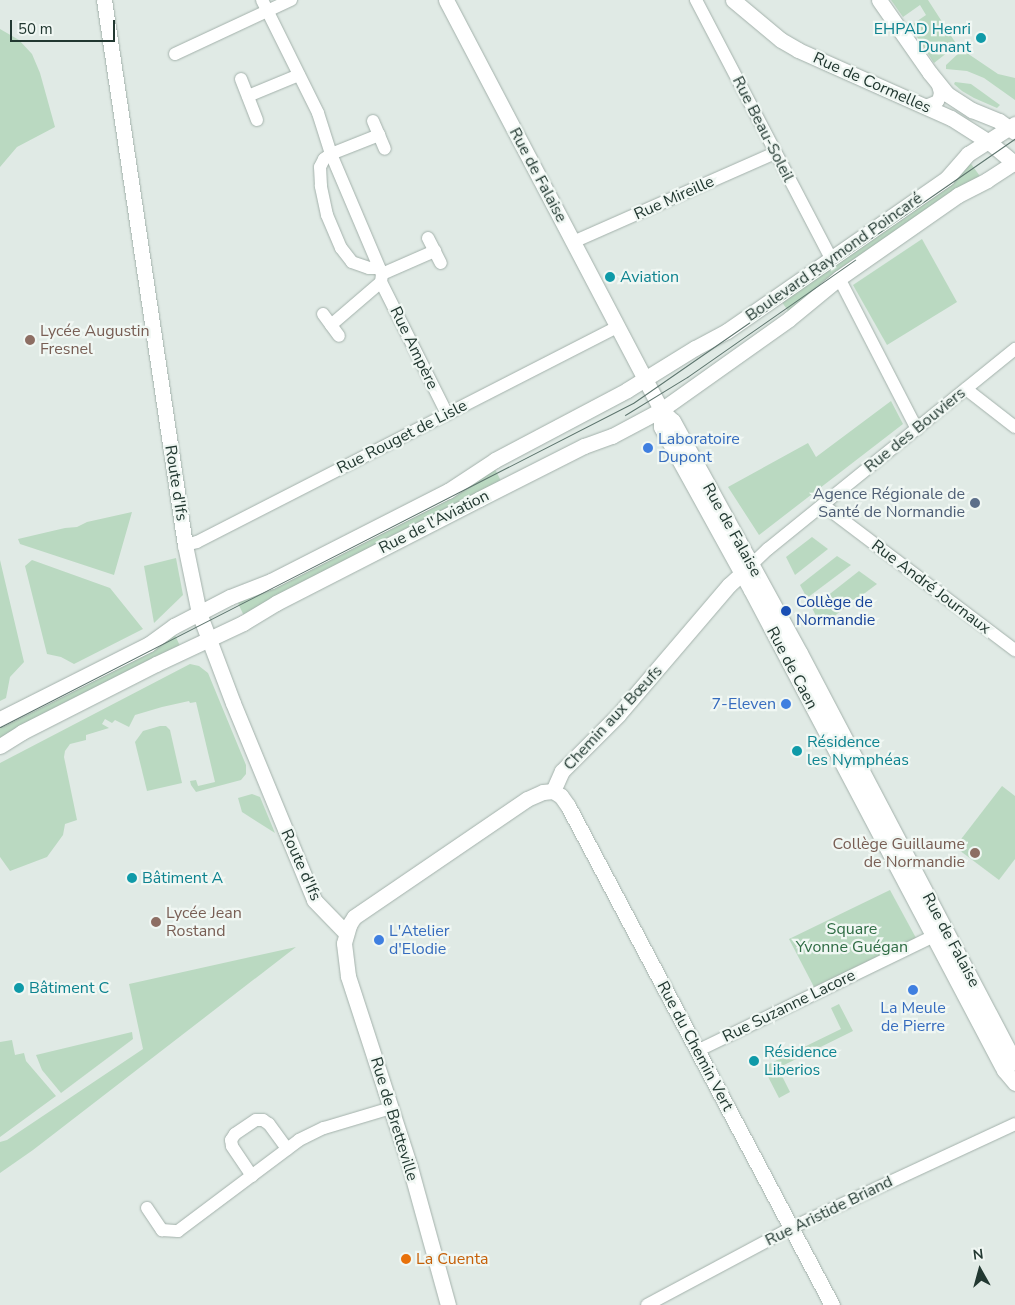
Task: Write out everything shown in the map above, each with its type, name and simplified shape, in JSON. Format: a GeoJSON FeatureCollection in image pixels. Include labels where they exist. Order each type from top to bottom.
{"type":"FeatureCollection","features":[{"type":"Feature","properties":{"kind":"main road","name":"Route d'Ifs"},"geometry":{"type":"LineString","coordinates":[[104,0],[185,545],[199,613],[233,703],[314,900],[346,934]]}},
{"type":"Feature","properties":{"kind":"main road","name":"Rue de Falaise"},"geometry":{"type":"LineString","coordinates":[[446,0],[661,410]]}},
{"type":"Feature","properties":{"kind":"main road","name":"Rue de Cormelles"},"geometry":{"type":"LineString","coordinates":[[733,0],[782,40],[798,50],[951,118],[989,142],[1014,163]]}},
{"type":"Feature","properties":{"kind":"main road"},"geometry":{"type":"LineString","coordinates":[[879,0],[937,82],[958,102],[1014,128]]}},
{"type":"Feature","properties":{"kind":"main road","name":"Boulevard Raymond Poincaré"},"geometry":{"type":"LineString","coordinates":[[645,379],[727,331],[947,178],[968,154],[1014,128]]}},
{"type":"Feature","properties":{"kind":"main road","name":"Boulevard Raymond Poincaré"},"geometry":{"type":"LineString","coordinates":[[661,410],[790,319],[839,278],[958,195],[1014,163]]}},
{"type":"Feature","properties":{"kind":"main road","name":"Rue de l'Aviation"},"geometry":{"type":"LineString","coordinates":[[0,719],[149,644],[174,626],[230,597],[271,581],[448,491],[496,460],[587,413],[645,379]]}},
{"type":"Feature","properties":{"kind":"main road","name":"Rue de l'Aviation"},"geometry":{"type":"LineString","coordinates":[[0,746],[22,732],[209,639],[514,481],[584,446],[612,436],[661,410]]}},
{"type":"Feature","properties":{"kind":"main road","name":"Rue de Caen"},"geometry":{"type":"LineString","coordinates":[[661,410],[661,426],[747,569],[984,1031]]}},
{"type":"Feature","properties":{"kind":"main road","name":"Rue de Falaise"},"geometry":{"type":"LineString","coordinates":[[747,569],[800,653],[1000,1033],[1013,1050]]}},
{"type":"Feature","properties":{"kind":"main road","name":"Chemin aux Bœufs"},"geometry":{"type":"LineString","coordinates":[[553,791],[562,771],[618,714],[729,585],[747,569]]}},
{"type":"Feature","properties":{"kind":"main road"},"geometry":{"type":"LineString","coordinates":[[346,934],[354,917],[528,799],[543,792],[553,791]]}},
{"type":"Feature","properties":{"kind":"main road","name":"Rue du Chemin Vert"},"geometry":{"type":"LineString","coordinates":[[553,791],[561,796],[568,806],[832,1305]]}},
{"type":"Feature","properties":{"kind":"main road","name":"Rue de Bretteville"},"geometry":{"type":"LineString","coordinates":[[346,934],[343,950],[348,976],[391,1108],[448,1305]]}},
{"type":"Feature","properties":{"kind":"main road"},"geometry":{"type":"LineString","coordinates":[[984,1031],[1004,1070],[1015,1083]]}},
{"type":"Feature","properties":{"kind":"street"},"geometry":{"type":"LineString","coordinates":[[175,54],[264,5],[291,0]]}},
{"type":"Feature","properties":{"kind":"street","name":"Rue Beau-Soleil"},"geometry":{"type":"LineString","coordinates":[[696,0],[831,258]]}},
{"type":"Feature","properties":{"kind":"street","name":"Rue Ampère"},"geometry":{"type":"LineString","coordinates":[[264,5],[318,113],[331,154],[381,275],[447,414]]}},
{"type":"Feature","properties":{"kind":"street"},"geometry":{"type":"LineString","coordinates":[[248,96],[299,75]]}},
{"type":"Feature","properties":{"kind":"street"},"geometry":{"type":"LineString","coordinates":[[241,78],[257,120]]}},
{"type":"Feature","properties":{"kind":"street"},"geometry":{"type":"LineString","coordinates":[[922,105],[938,101],[940,93],[937,82]]}},
{"type":"Feature","properties":{"kind":"street"},"geometry":{"type":"LineString","coordinates":[[373,121],[385,149]]}},
{"type":"Feature","properties":{"kind":"street"},"geometry":{"type":"LineString","coordinates":[[379,135],[331,154],[324,159],[320,167],[323,198],[341,248],[352,262],[381,275]]}},
{"type":"Feature","properties":{"kind":"street","name":"Rue Mireille"},"geometry":{"type":"LineString","coordinates":[[573,242],[775,154]]}},
{"type":"Feature","properties":{"kind":"street"},"geometry":{"type":"LineString","coordinates":[[428,238],[441,263]]}},
{"type":"Feature","properties":{"kind":"street"},"geometry":{"type":"LineString","coordinates":[[331,325],[381,275],[435,251]]}},
{"type":"Feature","properties":{"kind":"street"},"geometry":{"type":"LineString","coordinates":[[839,278],[917,429]]}},
{"type":"Feature","properties":{"kind":"street"},"geometry":{"type":"LineString","coordinates":[[323,314],[339,336]]}},
{"type":"Feature","properties":{"kind":"street","name":"Rue Rouget de Lisle"},"geometry":{"type":"LineString","coordinates":[[185,545],[447,414],[617,326]]}},
{"type":"Feature","properties":{"kind":"street","name":"Rue des Bouviers"},"geometry":{"type":"LineString","coordinates":[[747,569],[768,549],[1015,350]]}},
{"type":"Feature","properties":{"kind":"street"},"geometry":{"type":"LineString","coordinates":[[966,389],[1015,427]]}},
{"type":"Feature","properties":{"kind":"street","name":"Rue André Journaux"},"geometry":{"type":"LineString","coordinates":[[823,505],[1015,650]]}},
{"type":"Feature","properties":{"kind":"street","name":"Rue Suzanne Lacore"},"geometry":{"type":"LineString","coordinates":[[697,1051],[934,936]]}},
{"type":"Feature","properties":{"kind":"street"},"geometry":{"type":"LineString","coordinates":[[984,1031],[1002,1049],[1013,1050]]}},
{"type":"Feature","properties":{"kind":"street"},"geometry":{"type":"LineString","coordinates":[[147,1208],[162,1230],[178,1231],[287,1149],[324,1128],[391,1108]]}},
{"type":"Feature","properties":{"kind":"street"},"geometry":{"type":"LineString","coordinates":[[252,1176],[232,1146],[231,1140],[235,1134],[256,1120],[263,1120],[269,1124],[287,1149]]}},
{"type":"Feature","properties":{"kind":"street","name":"Rue Aristide Briand"},"geometry":{"type":"LineString","coordinates":[[647,1305],[791,1228],[1015,1124]]}},
{"type":"Feature","properties":{"kind":"green space"},"geometry":{"type":"Polygon","coordinates":[[[891,0],[928,0],[957,45],[934,63],[910,26],[926,15],[920,5],[903,17],[891,0]]]}},
{"type":"Feature","properties":{"kind":"green space"},"geometry":{"type":"Polygon","coordinates":[[[0,29],[19,40],[32,54],[40,73],[55,127],[17,147],[0,167],[0,29]]]}},
{"type":"Feature","properties":{"kind":"green space"},"geometry":{"type":"Polygon","coordinates":[[[961,51],[964,51],[998,74],[1015,78],[1015,100],[984,78],[967,71],[946,69],[946,65],[961,51]]]}},
{"type":"Feature","properties":{"kind":"green space"},"geometry":{"type":"Polygon","coordinates":[[[955,82],[971,84],[1000,105],[997,108],[974,98],[962,91],[954,84],[955,82]]]}},
{"type":"Feature","properties":{"kind":"green space"},"geometry":{"type":"Polygon","coordinates":[[[969,161],[982,179],[791,315],[779,298],[969,161]]]}},
{"type":"Feature","properties":{"kind":"green space"},"geometry":{"type":"Polygon","coordinates":[[[922,239],[957,302],[887,345],[853,285],[922,239]]]}},
{"type":"Feature","properties":{"kind":"green space"},"geometry":{"type":"Polygon","coordinates":[[[891,401],[903,424],[759,535],[728,487],[808,443],[816,457],[891,401]]]}},
{"type":"Feature","properties":{"kind":"green space"},"geometry":{"type":"Polygon","coordinates":[[[493,465],[502,483],[245,618],[236,599],[493,465]]]}},
{"type":"Feature","properties":{"kind":"green space"},"geometry":{"type":"Polygon","coordinates":[[[132,512],[114,575],[20,544],[18,539],[77,527],[87,522],[132,512]]]}},
{"type":"Feature","properties":{"kind":"green space"},"geometry":{"type":"Polygon","coordinates":[[[812,537],[828,549],[795,575],[786,557],[812,537]]]}},
{"type":"Feature","properties":{"kind":"green space"},"geometry":{"type":"Polygon","coordinates":[[[837,556],[851,565],[807,598],[800,585],[837,556]]]}},
{"type":"Feature","properties":{"kind":"green space"},"geometry":{"type":"Polygon","coordinates":[[[176,558],[183,595],[154,623],[144,566],[176,558]]]}},
{"type":"Feature","properties":{"kind":"green space"},"geometry":{"type":"Polygon","coordinates":[[[0,560],[24,662],[10,677],[6,698],[0,701],[0,560]]]}},
{"type":"Feature","properties":{"kind":"green space"},"geometry":{"type":"Polygon","coordinates":[[[32,560],[110,588],[143,629],[74,664],[61,657],[47,654],[25,566],[32,560]]]}},
{"type":"Feature","properties":{"kind":"green space"},"geometry":{"type":"Polygon","coordinates":[[[859,571],[877,584],[821,626],[812,608],[859,571]]]}},
{"type":"Feature","properties":{"kind":"green space"},"geometry":{"type":"Polygon","coordinates":[[[173,631],[182,650],[0,743],[0,722],[173,631]]]}},
{"type":"Feature","properties":{"kind":"green space"},"geometry":{"type":"Polygon","coordinates":[[[190,664],[199,666],[208,673],[246,765],[246,774],[241,780],[196,792],[191,785],[190,781],[196,780],[198,786],[215,782],[196,702],[190,703],[189,701],[135,715],[129,727],[115,720],[112,723],[105,719],[102,724],[109,728],[86,735],[86,740],[70,744],[65,751],[64,757],[77,820],[65,824],[63,835],[47,857],[10,871],[0,857],[0,763],[190,664]]]}},
{"type":"Feature","properties":{"kind":"green space"},"geometry":{"type":"Polygon","coordinates":[[[166,726],[170,730],[182,783],[147,791],[135,742],[143,731],[166,726]]]}},
{"type":"Feature","properties":{"kind":"green space"},"geometry":{"type":"Polygon","coordinates":[[[1002,786],[1015,796],[1015,859],[999,880],[955,847],[1002,786]]]}},
{"type":"Feature","properties":{"kind":"green space"},"geometry":{"type":"Polygon","coordinates":[[[252,794],[260,797],[275,833],[242,812],[238,798],[252,794]]]}},
{"type":"Feature","properties":{"kind":"green space","name":"Square Yvonne Guégan"},"geometry":{"type":"Polygon","coordinates":[[[890,890],[916,938],[814,987],[789,939],[890,890]]]}},
{"type":"Feature","properties":{"kind":"green space"},"geometry":{"type":"Polygon","coordinates":[[[296,947],[33,1150],[0,1173],[0,1142],[7,1140],[143,1049],[129,984],[296,947]]]}},
{"type":"Feature","properties":{"kind":"green space"},"geometry":{"type":"Polygon","coordinates":[[[839,1004],[853,1031],[778,1068],[790,1092],[779,1098],[763,1067],[841,1029],[831,1008],[839,1004]]]}},
{"type":"Feature","properties":{"kind":"green space"},"geometry":{"type":"Polygon","coordinates":[[[132,1032],[133,1039],[61,1093],[42,1070],[36,1055],[132,1032]]]}},
{"type":"Feature","properties":{"kind":"green space"},"geometry":{"type":"Polygon","coordinates":[[[12,1040],[15,1055],[24,1053],[26,1061],[56,1096],[0,1137],[0,1042],[12,1040]]]}},
{"type":"Feature","properties":{"kind":"tram line"},"geometry":{"type":"LineString","coordinates":[[0,727],[633,403],[1015,138]]}},
{"type":"Feature","properties":{"kind":"tram line"},"geometry":{"type":"LineString","coordinates":[[625,415],[687,377],[855,260]]}},
{"type":"Feature","properties":{"kind":"place","name":"EHPAD Henri Dunant"},"geometry":{"type":"Point","coordinates":[981,38]}},
{"type":"Feature","properties":{"kind":"place","name":"Aviation"},"geometry":{"type":"Point","coordinates":[610,277]}},
{"type":"Feature","properties":{"kind":"place","name":"Lycée Augustin Fresnel"},"geometry":{"type":"Point","coordinates":[30,340]}},
{"type":"Feature","properties":{"kind":"place","name":"Laboratoire Dupont"},"geometry":{"type":"Point","coordinates":[648,448]}},
{"type":"Feature","properties":{"kind":"place","name":"Agence Régionale de Santé de Normandie"},"geometry":{"type":"Point","coordinates":[975,503]}},
{"type":"Feature","properties":{"kind":"place","name":"Collège de Normandie"},"geometry":{"type":"Point","coordinates":[786,611]}},
{"type":"Feature","properties":{"kind":"place","name":"7-Eleven"},"geometry":{"type":"Point","coordinates":[786,704]}},
{"type":"Feature","properties":{"kind":"place","name":"Résidence les Nymphéas"},"geometry":{"type":"Point","coordinates":[797,751]}},
{"type":"Feature","properties":{"kind":"place","name":"Collège Guillaume de Normandie"},"geometry":{"type":"Point","coordinates":[975,853]}},
{"type":"Feature","properties":{"kind":"place","name":"Bâtiment A"},"geometry":{"type":"Point","coordinates":[132,878]}},
{"type":"Feature","properties":{"kind":"place","name":"Lycée Jean Rostand"},"geometry":{"type":"Point","coordinates":[156,922]}},
{"type":"Feature","properties":{"kind":"place","name":"L'Atelier d'Elodie"},"geometry":{"type":"Point","coordinates":[379,940]}},
{"type":"Feature","properties":{"kind":"place","name":"Bâtiment C"},"geometry":{"type":"Point","coordinates":[19,988]}},
{"type":"Feature","properties":{"kind":"place","name":"La Meule de Pierre"},"geometry":{"type":"Point","coordinates":[913,990]}},
{"type":"Feature","properties":{"kind":"place","name":"Résidence Liberios"},"geometry":{"type":"Point","coordinates":[754,1061]}},
{"type":"Feature","properties":{"kind":"place","name":"La Cuenta"},"geometry":{"type":"Point","coordinates":[406,1259]}}]}
